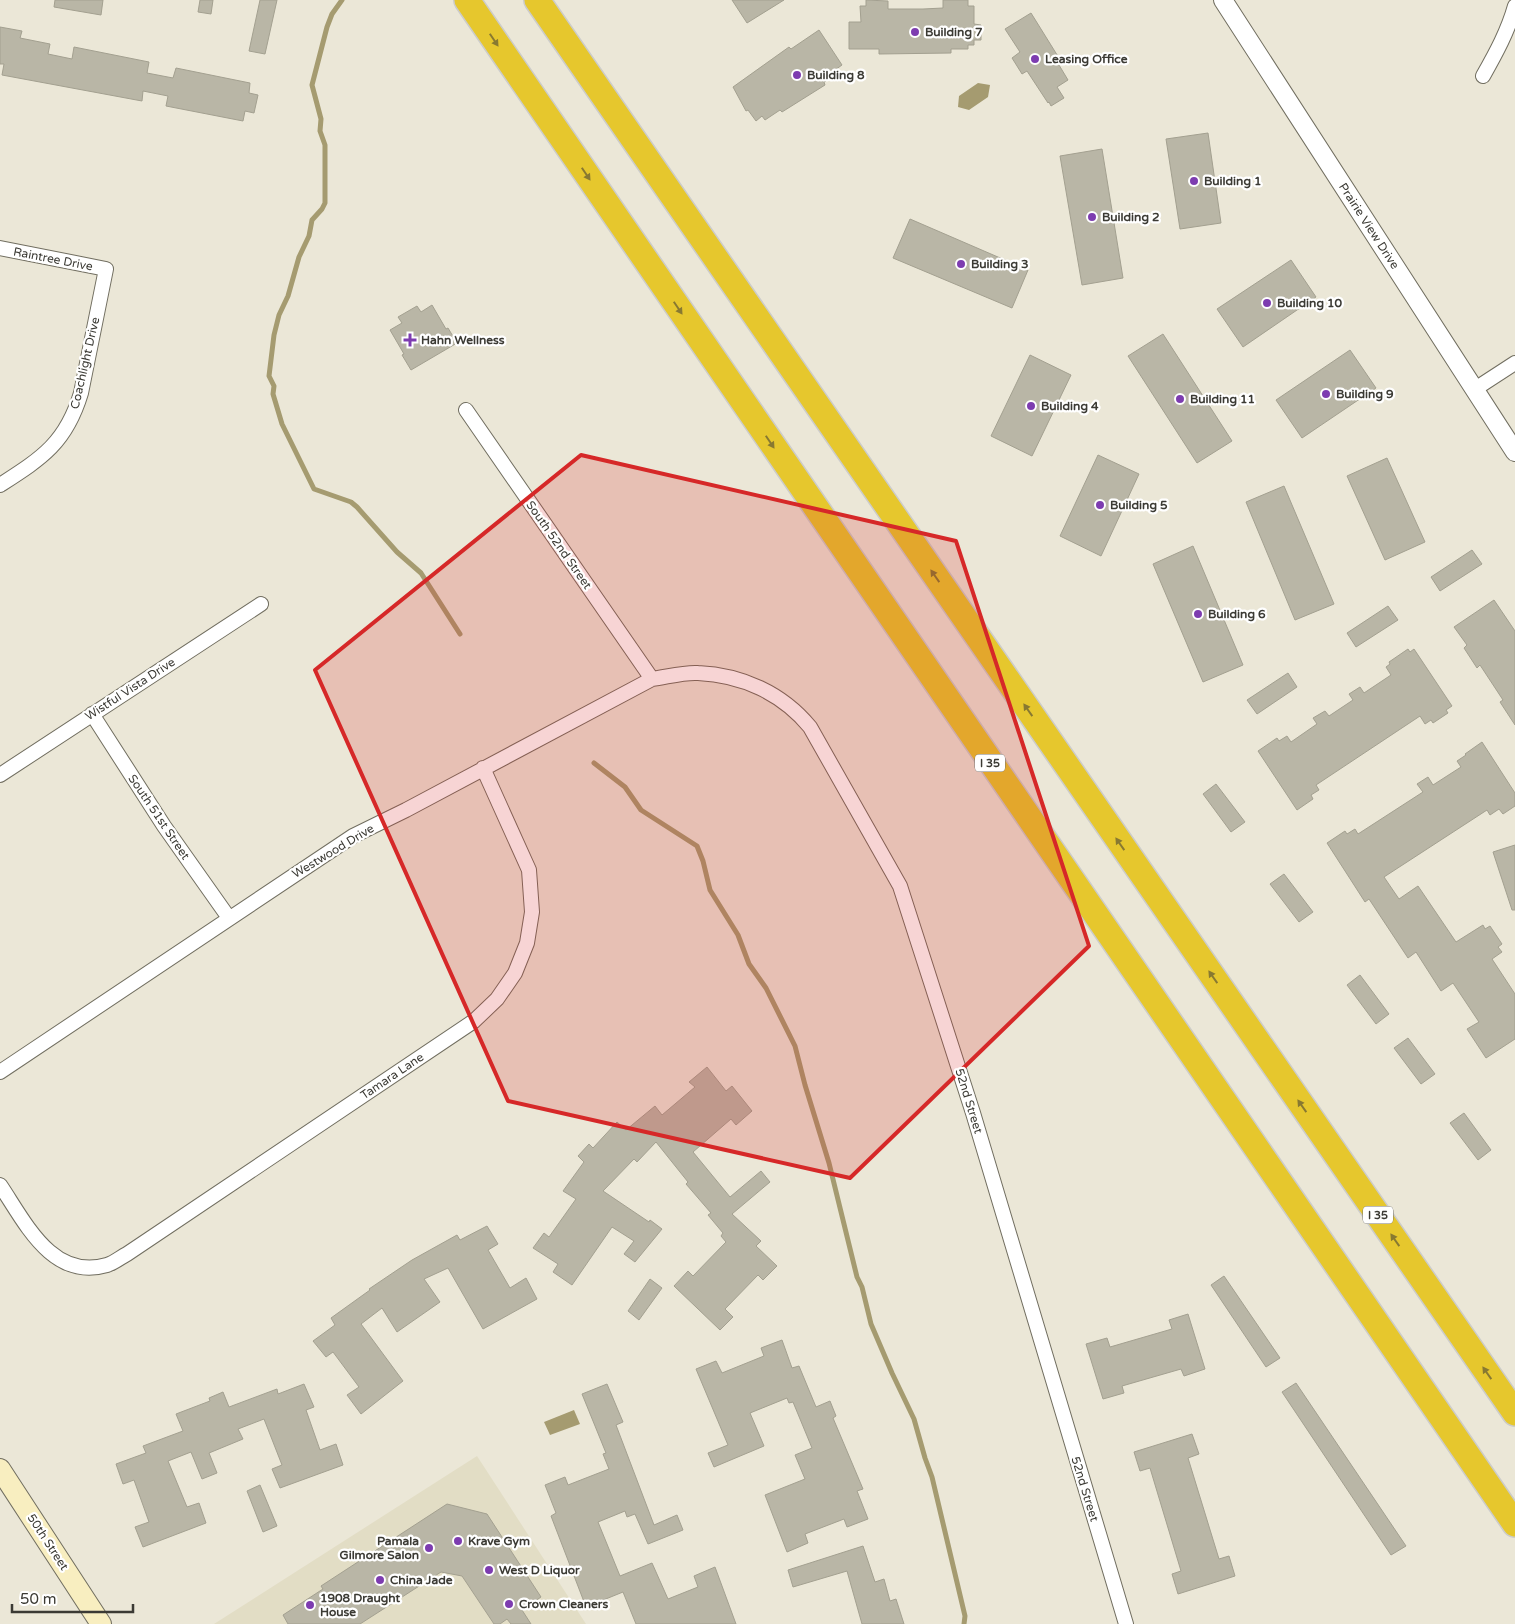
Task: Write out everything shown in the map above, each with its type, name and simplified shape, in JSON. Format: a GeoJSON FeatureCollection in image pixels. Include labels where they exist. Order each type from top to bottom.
{"type":"FeatureCollection","features":[{"type":"Feature","properties":{"kind":"highway","name":"I 35"},"geometry":{"type":"LineString","coordinates":[[467,0],[1515,1524]]}},
{"type":"Feature","properties":{"kind":"highway","name":"I 35"},"geometry":{"type":"LineString","coordinates":[[537,0],[1515,1413]]}},
{"type":"Feature","properties":{"kind":"main road","name":"50th Street"},"geometry":{"type":"LineString","coordinates":[[5,1477],[101,1624]]}},
{"type":"Feature","properties":{"kind":"street","name":"Prairie View Drive"},"geometry":{"type":"LineString","coordinates":[[1223,0],[1515,452]]}},
{"type":"Feature","properties":{"kind":"street"},"geometry":{"type":"LineString","coordinates":[[1483,76],[1499,49],[1515,6]]}},
{"type":"Feature","properties":{"kind":"street","name":"Raintree Drive"},"geometry":{"type":"LineString","coordinates":[[0,248],[106,269]]}},
{"type":"Feature","properties":{"kind":"street","name":"Coachlight Drive"},"geometry":{"type":"LineString","coordinates":[[0,485],[39,459],[54,445],[76,411],[106,269]]}},
{"type":"Feature","properties":{"kind":"street"},"geometry":{"type":"LineString","coordinates":[[1475,389],[1515,363]]}},
{"type":"Feature","properties":{"kind":"street","name":"South 52nd Street"},"geometry":{"type":"LineString","coordinates":[[466,410],[652,679]]}},
{"type":"Feature","properties":{"kind":"street","name":"Wistful Vista Drive"},"geometry":{"type":"LineString","coordinates":[[0,775],[260,604]]}},
{"type":"Feature","properties":{"kind":"street","name":"52nd Street"},"geometry":{"type":"LineString","coordinates":[[690,674],[697,672],[735,677],[760,687],[780,698],[798,712],[810,726],[900,886],[973,1113],[1126,1624]]}},
{"type":"Feature","properties":{"kind":"street","name":"Westwood Drive"},"geometry":{"type":"LineString","coordinates":[[0,1072],[353,836],[406,810],[652,679],[690,674]]}},
{"type":"Feature","properties":{"kind":"street","name":"South 51st Street"},"geometry":{"type":"LineString","coordinates":[[92,714],[164,826],[229,918]]}},
{"type":"Feature","properties":{"kind":"street","name":"Tamara Lane"},"geometry":{"type":"LineString","coordinates":[[0,1185],[40,1244],[59,1260],[83,1268],[107,1265],[127,1254],[474,1021],[497,999],[515,973],[527,943],[532,912],[529,870],[483,768]]}},
{"type":"Feature","properties":{"kind":"highlighted area"},"geometry":{"type":"Polygon","coordinates":[[[581,455],[956,541],[1089,946],[850,1178],[508,1101],[315,670],[581,455]]]}},
{"type":"Feature","properties":{"kind":"shaded area"},"geometry":{"type":"Polygon","coordinates":[[[978,83],[990,85],[988,97],[969,110],[958,107],[959,96],[978,83]]]}},
{"type":"Feature","properties":{"kind":"shaded area"},"geometry":{"type":"Polygon","coordinates":[[[574,1410],[580,1424],[550,1435],[544,1422],[574,1410]]]}},
{"type":"Feature","properties":{"kind":"shaded area"},"geometry":{"type":"Polygon","coordinates":[[[477,1456],[586,1624],[214,1624],[477,1456]]]}},
{"type":"Feature","properties":{"kind":"building"},"geometry":{"type":"Polygon","coordinates":[[[55,0],[103,0],[101,15],[54,7],[55,0]]]}},
{"type":"Feature","properties":{"kind":"building"},"geometry":{"type":"Polygon","coordinates":[[[200,0],[213,0],[211,14],[198,12],[200,0]]]}},
{"type":"Feature","properties":{"kind":"building"},"geometry":{"type":"Polygon","coordinates":[[[260,0],[277,0],[265,54],[249,51],[260,0]]]}},
{"type":"Feature","properties":{"kind":"building"},"geometry":{"type":"Polygon","coordinates":[[[732,0],[784,0],[747,23],[732,0]]]}},
{"type":"Feature","properties":{"kind":"building","name":"Building 7"},"geometry":{"type":"Polygon","coordinates":[[[866,0],[888,1],[888,9],[923,9],[943,8],[943,0],[968,0],[968,6],[974,6],[974,24],[981,25],[981,40],[974,40],[974,45],[968,45],[968,49],[951,49],[951,53],[879,54],[879,49],[849,49],[849,22],[861,22],[860,6],[866,6],[866,0]]]}},
{"type":"Feature","properties":{"kind":"building","name":"Leasing Office"},"geometry":{"type":"Polygon","coordinates":[[[1031,13],[1059,58],[1056,60],[1068,80],[1057,87],[1064,98],[1051,106],[1027,71],[1022,74],[1012,58],[1020,52],[1005,29],[1031,13]]]}},
{"type":"Feature","properties":{"kind":"building"},"geometry":{"type":"Polygon","coordinates":[[[0,27],[22,31],[20,38],[50,44],[48,54],[72,59],[74,47],[149,62],[147,73],[173,78],[176,68],[250,83],[249,93],[258,95],[254,113],[245,111],[243,121],[166,106],[168,96],[143,91],[142,101],[2,75],[4,64],[0,64],[0,27]]]}},
{"type":"Feature","properties":{"kind":"building","name":"Building 8"},"geometry":{"type":"Polygon","coordinates":[[[819,30],[842,65],[835,70],[837,73],[824,82],[825,85],[782,112],[780,110],[765,120],[762,116],[756,121],[748,110],[746,111],[733,87],[789,47],[791,49],[819,30]]]}},
{"type":"Feature","properties":{"kind":"building","name":"Building 1"},"geometry":{"type":"Polygon","coordinates":[[[1208,133],[1221,223],[1180,229],[1166,139],[1208,133]]]}},
{"type":"Feature","properties":{"kind":"building","name":"Building 2"},"geometry":{"type":"Polygon","coordinates":[[[1102,149],[1123,278],[1082,285],[1060,156],[1102,149]]]}},
{"type":"Feature","properties":{"kind":"building","name":"Building 3"},"geometry":{"type":"Polygon","coordinates":[[[910,219],[1028,270],[1012,308],[893,258],[910,219]]]}},
{"type":"Feature","properties":{"kind":"building","name":"Building 10"},"geometry":{"type":"Polygon","coordinates":[[[1291,260],[1316,297],[1243,347],[1217,309],[1291,260]]]}},
{"type":"Feature","properties":{"kind":"building"},"geometry":{"type":"Polygon","coordinates":[[[432,305],[457,343],[411,370],[390,330],[402,323],[398,317],[417,306],[421,312],[432,305]]]}},
{"type":"Feature","properties":{"kind":"building","name":"Building 11"},"geometry":{"type":"Polygon","coordinates":[[[1163,334],[1232,441],[1197,463],[1128,356],[1163,334]]]}},
{"type":"Feature","properties":{"kind":"building","name":"Building 9"},"geometry":{"type":"Polygon","coordinates":[[[1350,350],[1376,388],[1302,438],[1276,400],[1350,350]]]}},
{"type":"Feature","properties":{"kind":"building","name":"Building 4"},"geometry":{"type":"Polygon","coordinates":[[[1030,355],[1071,375],[1032,456],[991,436],[1030,355]]]}},
{"type":"Feature","properties":{"kind":"building","name":"Building 5"},"geometry":{"type":"Polygon","coordinates":[[[1098,455],[1139,474],[1101,556],[1060,536],[1098,455]]]}},
{"type":"Feature","properties":{"kind":"building"},"geometry":{"type":"Polygon","coordinates":[[[1387,458],[1425,542],[1385,560],[1347,476],[1387,458]]]}},
{"type":"Feature","properties":{"kind":"building"},"geometry":{"type":"Polygon","coordinates":[[[1284,486],[1334,604],[1295,620],[1246,502],[1284,486]]]}},
{"type":"Feature","properties":{"kind":"building","name":"Building 6"},"geometry":{"type":"Polygon","coordinates":[[[1193,546],[1243,665],[1203,682],[1153,564],[1193,546]]]}},
{"type":"Feature","properties":{"kind":"building"},"geometry":{"type":"Polygon","coordinates":[[[1472,550],[1482,564],[1440,591],[1431,577],[1472,550]]]}},
{"type":"Feature","properties":{"kind":"building"},"geometry":{"type":"Polygon","coordinates":[[[1494,600],[1515,631],[1515,725],[1500,702],[1503,700],[1480,665],[1477,668],[1464,648],[1467,645],[1454,627],[1494,600]]]}},
{"type":"Feature","properties":{"kind":"building"},"geometry":{"type":"Polygon","coordinates":[[[1388,606],[1398,620],[1356,647],[1347,633],[1388,606]]]}},
{"type":"Feature","properties":{"kind":"building"},"geometry":{"type":"Polygon","coordinates":[[[1408,649],[1410,652],[1414,649],[1452,706],[1446,710],[1448,713],[1433,723],[1431,720],[1425,724],[1420,716],[1316,785],[1319,790],[1311,795],[1313,799],[1297,810],[1258,751],[1277,738],[1279,741],[1287,736],[1291,742],[1317,724],[1313,718],[1325,711],[1329,716],[1353,700],[1349,694],[1360,687],[1364,693],[1391,675],[1386,667],[1390,664],[1389,662],[1408,649]]]}},
{"type":"Feature","properties":{"kind":"building"},"geometry":{"type":"Polygon","coordinates":[[[1288,673],[1297,687],[1257,714],[1247,700],[1288,673]]]}},
{"type":"Feature","properties":{"kind":"building"},"geometry":{"type":"Polygon","coordinates":[[[1482,742],[1515,793],[1515,806],[1503,814],[1499,809],[1490,815],[1487,810],[1384,877],[1399,899],[1418,886],[1456,942],[1483,925],[1485,929],[1490,926],[1502,944],[1498,947],[1502,952],[1492,959],[1515,994],[1515,1039],[1486,1058],[1467,1029],[1479,1022],[1453,983],[1441,991],[1416,952],[1408,958],[1369,899],[1365,902],[1327,843],[1345,831],[1347,834],[1355,829],[1358,834],[1423,792],[1417,784],[1428,777],[1433,785],[1461,767],[1457,761],[1482,742]]]}},
{"type":"Feature","properties":{"kind":"building"},"geometry":{"type":"Polygon","coordinates":[[[1216,784],[1245,822],[1231,832],[1203,794],[1216,784]]]}},
{"type":"Feature","properties":{"kind":"building"},"geometry":{"type":"Polygon","coordinates":[[[1515,845],[1515,910],[1512,910],[1493,852],[1515,845]]]}},
{"type":"Feature","properties":{"kind":"building"},"geometry":{"type":"Polygon","coordinates":[[[1284,874],[1313,912],[1299,922],[1270,884],[1284,874]]]}},
{"type":"Feature","properties":{"kind":"building"},"geometry":{"type":"Polygon","coordinates":[[[1360,975],[1389,1014],[1376,1024],[1347,985],[1360,975]]]}},
{"type":"Feature","properties":{"kind":"building"},"geometry":{"type":"Polygon","coordinates":[[[1408,1038],[1435,1074],[1421,1084],[1394,1048],[1408,1038]]]}},
{"type":"Feature","properties":{"kind":"building"},"geometry":{"type":"Polygon","coordinates":[[[707,1067],[726,1091],[732,1086],[752,1111],[736,1125],[731,1119],[693,1152],[730,1197],[761,1171],[770,1182],[732,1214],[761,1241],[756,1246],[777,1266],[763,1280],[758,1275],[725,1309],[733,1317],[720,1330],[674,1286],[688,1271],[693,1276],[726,1242],[721,1236],[723,1233],[708,1215],[711,1213],[686,1184],[688,1182],[656,1142],[637,1162],[634,1159],[603,1191],[662,1229],[635,1262],[624,1254],[634,1241],[612,1227],[572,1285],[553,1272],[558,1264],[533,1248],[544,1233],[549,1237],[576,1199],[563,1191],[584,1162],[578,1156],[589,1144],[593,1148],[617,1122],[626,1130],[655,1106],[662,1115],[695,1087],[689,1082],[707,1067]]]}},
{"type":"Feature","properties":{"kind":"building"},"geometry":{"type":"Polygon","coordinates":[[[1464,1113],[1491,1150],[1478,1160],[1450,1123],[1464,1113]]]}},
{"type":"Feature","properties":{"kind":"building"},"geometry":{"type":"Polygon","coordinates":[[[487,1226],[498,1244],[488,1250],[510,1288],[526,1278],[537,1299],[483,1329],[448,1268],[424,1279],[440,1302],[397,1332],[382,1308],[361,1324],[403,1381],[361,1414],[347,1395],[359,1387],[333,1352],[326,1357],[313,1341],[335,1325],[331,1318],[412,1260],[457,1235],[460,1240],[487,1226]]]}},
{"type":"Feature","properties":{"kind":"building"},"geometry":{"type":"Polygon","coordinates":[[[1224,1276],[1280,1358],[1266,1367],[1211,1285],[1224,1276]]]}},
{"type":"Feature","properties":{"kind":"building"},"geometry":{"type":"Polygon","coordinates":[[[650,1279],[662,1288],[639,1320],[628,1311],[650,1279]]]}},
{"type":"Feature","properties":{"kind":"building"},"geometry":{"type":"Polygon","coordinates":[[[1188,1314],[1205,1369],[1184,1376],[1181,1369],[1122,1386],[1124,1393],[1103,1399],[1086,1344],[1107,1338],[1110,1347],[1172,1329],[1169,1320],[1188,1314]]]}},
{"type":"Feature","properties":{"kind":"building"},"geometry":{"type":"Polygon","coordinates":[[[782,1340],[792,1368],[799,1366],[816,1407],[830,1401],[836,1416],[833,1418],[863,1489],[857,1491],[868,1519],[847,1527],[844,1519],[805,1534],[808,1543],[787,1552],[765,1495],[805,1479],[795,1455],[812,1448],[793,1402],[789,1403],[787,1398],[750,1413],[764,1446],[714,1467],[708,1453],[728,1445],[696,1369],[716,1361],[722,1373],[764,1356],[761,1348],[782,1340]]]}},
{"type":"Feature","properties":{"kind":"building"},"geometry":{"type":"Polygon","coordinates":[[[1296,1383],[1406,1546],[1391,1555],[1282,1392],[1296,1383]]]}},
{"type":"Feature","properties":{"kind":"building"},"geometry":{"type":"Polygon","coordinates":[[[304,1384],[314,1407],[306,1410],[320,1450],[336,1444],[343,1465],[280,1488],[272,1469],[282,1465],[264,1419],[238,1429],[243,1439],[209,1453],[217,1473],[202,1479],[191,1452],[168,1461],[187,1507],[199,1503],[206,1523],[143,1547],[135,1527],[149,1522],[134,1480],[123,1484],[116,1464],[146,1453],[143,1446],[183,1431],[176,1414],[210,1401],[209,1398],[223,1392],[229,1407],[277,1389],[278,1394],[304,1384]]]}},
{"type":"Feature","properties":{"kind":"building"},"geometry":{"type":"Polygon","coordinates":[[[607,1384],[623,1422],[616,1425],[654,1525],[677,1515],[683,1530],[648,1544],[635,1514],[627,1517],[625,1511],[598,1522],[620,1576],[652,1563],[668,1599],[698,1587],[694,1576],[715,1567],[736,1624],[636,1624],[623,1592],[586,1607],[551,1516],[556,1513],[545,1485],[565,1477],[568,1485],[609,1469],[603,1454],[606,1453],[582,1394],[607,1384]]]}},
{"type":"Feature","properties":{"kind":"building"},"geometry":{"type":"Polygon","coordinates":[[[1192,1434],[1199,1454],[1188,1458],[1219,1559],[1229,1556],[1235,1576],[1178,1594],[1172,1574],[1181,1571],[1150,1468],[1140,1471],[1134,1452],[1192,1434]]]}},
{"type":"Feature","properties":{"kind":"building"},"geometry":{"type":"Polygon","coordinates":[[[260,1485],[277,1526],[263,1532],[247,1491],[260,1485]]]}},
{"type":"Feature","properties":{"kind":"building"},"geometry":{"type":"Polygon","coordinates":[[[447,1504],[487,1514],[541,1597],[522,1610],[531,1624],[511,1624],[507,1619],[500,1624],[494,1624],[462,1576],[441,1572],[360,1624],[288,1624],[283,1615],[323,1589],[321,1586],[447,1504]]]}},
{"type":"Feature","properties":{"kind":"building"},"geometry":{"type":"Polygon","coordinates":[[[863,1546],[875,1582],[884,1579],[890,1601],[896,1599],[904,1624],[862,1624],[847,1571],[793,1587],[788,1570],[863,1546]]]}},
{"type":"Feature","properties":{"kind":"waterway"},"geometry":{"type":"LineString","coordinates":[[342,0],[332,14],[327,27],[312,85],[321,119],[320,131],[325,145],[325,203],[312,220],[309,236],[299,257],[288,296],[279,315],[274,335],[269,376],[274,386],[273,394],[282,424],[314,489],[351,502],[357,507],[397,552],[421,573],[460,634]]}},
{"type":"Feature","properties":{"kind":"waterway"},"geometry":{"type":"LineString","coordinates":[[594,763],[625,787],[641,810],[697,846],[703,861],[710,890],[738,935],[749,964],[766,988],[795,1046],[829,1163],[857,1277],[862,1287],[871,1324],[914,1419],[932,1477],[965,1616],[964,1624]]}},
{"type":"Feature","properties":{"kind":"place","name":"Building 7"},"geometry":{"type":"Point","coordinates":[915,32]}},
{"type":"Feature","properties":{"kind":"place","name":"Leasing Office"},"geometry":{"type":"Point","coordinates":[1035,59]}},
{"type":"Feature","properties":{"kind":"place","name":"Building 8"},"geometry":{"type":"Point","coordinates":[797,75]}},
{"type":"Feature","properties":{"kind":"place","name":"Building 1"},"geometry":{"type":"Point","coordinates":[1194,181]}},
{"type":"Feature","properties":{"kind":"place","name":"Building 2"},"geometry":{"type":"Point","coordinates":[1092,217]}},
{"type":"Feature","properties":{"kind":"place","name":"Building 3"},"geometry":{"type":"Point","coordinates":[961,264]}},
{"type":"Feature","properties":{"kind":"place","name":"Building 10"},"geometry":{"type":"Point","coordinates":[1267,303]}},
{"type":"Feature","properties":{"kind":"place","name":"Hahn Wellness"},"geometry":{"type":"Point","coordinates":[410,340]}},
{"type":"Feature","properties":{"kind":"place","name":"Building 9"},"geometry":{"type":"Point","coordinates":[1326,394]}},
{"type":"Feature","properties":{"kind":"place","name":"Building 11"},"geometry":{"type":"Point","coordinates":[1180,399]}},
{"type":"Feature","properties":{"kind":"place","name":"Building 4"},"geometry":{"type":"Point","coordinates":[1031,406]}},
{"type":"Feature","properties":{"kind":"place","name":"Building 5"},"geometry":{"type":"Point","coordinates":[1100,505]}},
{"type":"Feature","properties":{"kind":"place","name":"Building 6"},"geometry":{"type":"Point","coordinates":[1198,614]}},
{"type":"Feature","properties":{"kind":"place","name":"Krave Gym"},"geometry":{"type":"Point","coordinates":[458,1541]}},
{"type":"Feature","properties":{"kind":"place","name":"Pamala Gilmore Salon"},"geometry":{"type":"Point","coordinates":[429,1548]}},
{"type":"Feature","properties":{"kind":"place","name":"West D Liquor"},"geometry":{"type":"Point","coordinates":[489,1570]}},
{"type":"Feature","properties":{"kind":"place","name":"China Jade"},"geometry":{"type":"Point","coordinates":[380,1580]}},
{"type":"Feature","properties":{"kind":"place","name":"Crown Cleaners"},"geometry":{"type":"Point","coordinates":[509,1604]}},
{"type":"Feature","properties":{"kind":"place","name":"1908 Draught House"},"geometry":{"type":"Point","coordinates":[310,1605]}}]}
